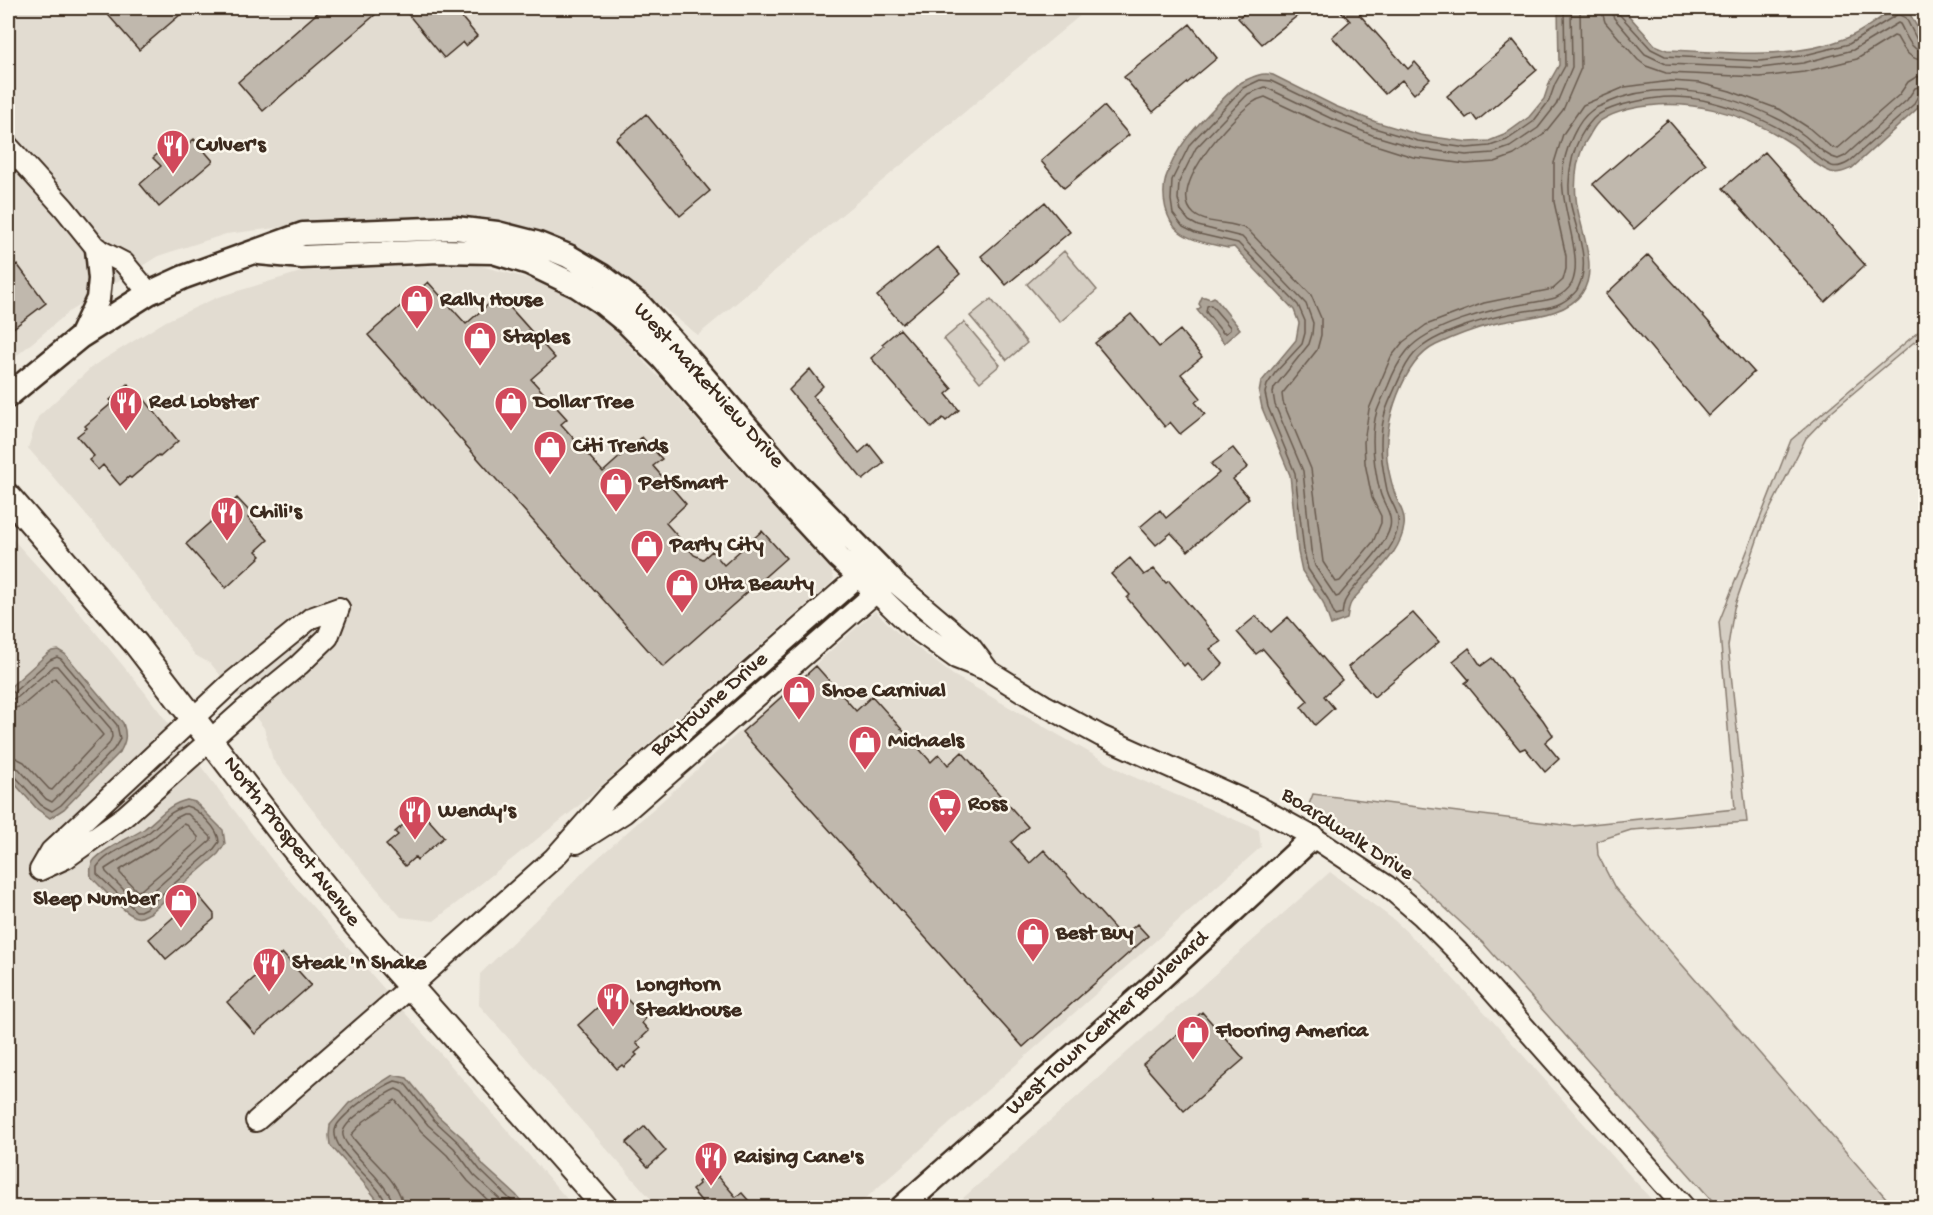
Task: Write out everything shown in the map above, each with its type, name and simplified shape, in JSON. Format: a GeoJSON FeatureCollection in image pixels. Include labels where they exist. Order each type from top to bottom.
{"type":"FeatureCollection","features":[{"type":"Feature","properties":{"kind":"main road","name":"West Marketview Drive"},"geometry":{"type":"LineString","coordinates":[[8,396],[80,337],[149,293],[249,252],[303,234],[455,228],[497,233],[536,243],[568,256],[602,276],[640,306],[793,480],[866,570],[884,586]]}},
{"type":"Feature","properties":{"kind":"main road"},"geometry":{"type":"LineString","coordinates":[[80,337],[98,299],[100,279],[97,249]]}},
{"type":"Feature","properties":{"kind":"main road","name":"North Prospect Avenue"},"geometry":{"type":"LineString","coordinates":[[8,496],[112,614],[335,900],[606,1208]]}},
{"type":"Feature","properties":{"kind":"main road","name":"West Town Center Boulevard"},"geometry":{"type":"LineString","coordinates":[[901,1208],[1158,981],[1313,837]]}},
{"type":"Feature","properties":{"kind":"street"},"geometry":{"type":"LineString","coordinates":[[8,146],[64,208],[97,249],[124,263],[149,293]]}},
{"type":"Feature","properties":{"kind":"street","name":"Baytowne Drive"},"geometry":{"type":"LineString","coordinates":[[256,1121],[554,858],[609,796],[866,570]]}},
{"type":"Feature","properties":{"kind":"street","name":"Baytowne Drive"},"geometry":{"type":"LineString","coordinates":[[554,858],[624,813],[884,586]]}},
{"type":"Feature","properties":{"kind":"street","name":"Boardwalk Drive"},"geometry":{"type":"LineString","coordinates":[[884,586],[970,646],[988,671],[1044,705],[1101,736],[1263,809],[1313,837],[1387,886],[1450,944],[1685,1208]]}},
{"type":"Feature","properties":{"kind":"street"},"geometry":{"type":"LineString","coordinates":[[339,608],[328,637],[299,665],[211,740],[125,816],[66,858],[40,870],[51,851],[231,682],[311,618],[339,608]]}},
{"type":"Feature","properties":{"kind":"shaded area"},"geometry":{"type":"Polygon","coordinates":[[[8,8],[1089,8],[698,335],[621,275],[560,241],[471,217],[389,220],[308,224],[226,234],[158,256],[70,311],[8,363],[8,8]]]}},
{"type":"Feature","properties":{"kind":"shaded area"},"geometry":{"type":"Polygon","coordinates":[[[1064,251],[1097,290],[1060,322],[1027,284],[1064,251]]]}},
{"type":"Feature","properties":{"kind":"shaded area"},"geometry":{"type":"Polygon","coordinates":[[[474,264],[534,280],[569,296],[609,324],[831,570],[834,579],[575,809],[434,921],[401,917],[273,760],[264,728],[257,719],[211,664],[195,655],[105,537],[28,448],[38,417],[93,366],[166,321],[218,297],[304,271],[474,264]]]}},
{"type":"Feature","properties":{"kind":"shaded area"},"geometry":{"type":"Polygon","coordinates":[[[991,299],[1027,343],[1007,360],[970,316],[991,299]]]}},
{"type":"Feature","properties":{"kind":"shaded area"},"geometry":{"type":"Polygon","coordinates":[[[964,322],[1000,365],[980,382],[944,339],[964,322]]]}},
{"type":"Feature","properties":{"kind":"shaded area"},"geometry":{"type":"Polygon","coordinates":[[[1925,326],[1925,333],[1833,410],[1806,438],[1763,523],[1734,608],[1728,646],[1747,822],[1631,830],[1597,841],[1598,855],[1615,888],[1894,1207],[1718,1207],[1484,944],[1416,881],[1354,834],[1308,807],[1313,794],[1572,826],[1735,809],[1719,622],[1791,440],[1925,326]]]}},
{"type":"Feature","properties":{"kind":"shaded area"},"geometry":{"type":"Polygon","coordinates":[[[8,534],[78,611],[143,690],[272,860],[574,1207],[8,1207],[8,534]]]}},
{"type":"Feature","properties":{"kind":"shaded area"},"geometry":{"type":"Polygon","coordinates":[[[875,611],[897,632],[953,675],[1129,775],[1259,830],[1261,847],[856,1207],[658,1207],[479,1005],[480,974],[588,867],[875,611]]]}},
{"type":"Feature","properties":{"kind":"shaded area"},"geometry":{"type":"Polygon","coordinates":[[[1330,872],[1394,920],[1431,955],[1658,1207],[952,1208],[1330,872]]]}},
{"type":"Feature","properties":{"kind":"water"},"geometry":{"type":"Polygon","coordinates":[[[1558,8],[1622,8],[1655,45],[1667,50],[1735,53],[1803,50],[1825,45],[1865,29],[1894,9],[1903,10],[1910,14],[1926,45],[1925,94],[1918,108],[1852,168],[1837,173],[1825,170],[1794,145],[1771,131],[1713,109],[1672,104],[1651,105],[1623,111],[1598,122],[1582,150],[1576,174],[1575,190],[1589,259],[1587,283],[1582,293],[1565,307],[1553,312],[1493,324],[1449,339],[1424,353],[1414,365],[1398,395],[1388,429],[1387,459],[1395,495],[1404,517],[1402,535],[1387,561],[1352,601],[1347,619],[1331,625],[1323,602],[1302,571],[1290,475],[1262,408],[1259,393],[1261,382],[1296,340],[1299,323],[1294,310],[1234,247],[1228,248],[1197,240],[1185,235],[1175,227],[1165,207],[1166,177],[1174,158],[1189,135],[1222,100],[1242,82],[1269,74],[1335,106],[1376,122],[1420,135],[1468,142],[1489,141],[1504,135],[1529,117],[1544,99],[1559,65],[1558,8]]]}},
{"type":"Feature","properties":{"kind":"water"},"geometry":{"type":"Polygon","coordinates":[[[1202,297],[1210,299],[1214,297],[1240,329],[1224,343],[1197,310],[1201,307],[1199,304],[1202,297]]]}},
{"type":"Feature","properties":{"kind":"water"},"geometry":{"type":"Polygon","coordinates":[[[58,650],[65,654],[123,723],[125,738],[120,752],[64,809],[50,818],[37,809],[8,776],[8,689],[46,655],[58,650]]]}},
{"type":"Feature","properties":{"kind":"water"},"geometry":{"type":"Polygon","coordinates":[[[187,800],[195,802],[223,830],[225,844],[218,854],[150,913],[140,918],[131,915],[91,877],[92,863],[106,850],[144,829],[169,808],[187,800]]]}},
{"type":"Feature","properties":{"kind":"water"},"geometry":{"type":"Polygon","coordinates":[[[393,1075],[407,1078],[438,1116],[463,1138],[484,1166],[526,1207],[383,1207],[330,1145],[329,1136],[330,1125],[349,1103],[393,1075]]]}},
{"type":"Feature","properties":{"kind":"building"},"geometry":{"type":"Polygon","coordinates":[[[102,8],[188,8],[139,50],[102,8]]]}},
{"type":"Feature","properties":{"kind":"building"},"geometry":{"type":"Polygon","coordinates":[[[323,8],[383,8],[263,111],[238,82],[323,8]]]}},
{"type":"Feature","properties":{"kind":"building"},"geometry":{"type":"Polygon","coordinates":[[[403,8],[454,8],[477,36],[466,46],[463,42],[444,58],[403,8]]]}},
{"type":"Feature","properties":{"kind":"building"},"geometry":{"type":"Polygon","coordinates":[[[1251,8],[1307,8],[1262,44],[1238,18],[1251,8]]]}},
{"type":"Feature","properties":{"kind":"building"},"geometry":{"type":"Polygon","coordinates":[[[1338,8],[1369,8],[1360,15],[1408,69],[1415,62],[1430,79],[1414,94],[1402,80],[1385,94],[1332,37],[1350,21],[1338,8]]]}},
{"type":"Feature","properties":{"kind":"building"},"geometry":{"type":"Polygon","coordinates":[[[1190,24],[1217,58],[1153,112],[1124,77],[1190,24]]]}},
{"type":"Feature","properties":{"kind":"building"},"geometry":{"type":"Polygon","coordinates":[[[1513,40],[1537,70],[1477,121],[1472,114],[1466,118],[1447,96],[1513,40]]]}},
{"type":"Feature","properties":{"kind":"building"},"geometry":{"type":"Polygon","coordinates":[[[1104,106],[1129,135],[1064,188],[1041,161],[1104,106]]]}},
{"type":"Feature","properties":{"kind":"building"},"geometry":{"type":"Polygon","coordinates":[[[646,114],[710,191],[680,216],[616,139],[646,114]]]}},
{"type":"Feature","properties":{"kind":"building"},"geometry":{"type":"Polygon","coordinates":[[[1668,120],[1706,164],[1634,229],[1593,184],[1668,120]]]}},
{"type":"Feature","properties":{"kind":"building","name":"Culver's"},"geometry":{"type":"Polygon","coordinates":[[[194,139],[213,161],[159,207],[140,184],[161,166],[153,158],[163,149],[171,158],[194,139]]]}},
{"type":"Feature","properties":{"kind":"building"},"geometry":{"type":"Polygon","coordinates":[[[1765,152],[1865,265],[1825,302],[1723,188],[1765,152]]]}},
{"type":"Feature","properties":{"kind":"building"},"geometry":{"type":"Polygon","coordinates":[[[1045,202],[1070,232],[1006,285],[981,256],[1045,202]]]}},
{"type":"Feature","properties":{"kind":"building"},"geometry":{"type":"Polygon","coordinates":[[[937,247],[960,274],[902,324],[877,296],[937,247]]]}},
{"type":"Feature","properties":{"kind":"building"},"geometry":{"type":"Polygon","coordinates":[[[1648,255],[1754,372],[1708,416],[1606,294],[1648,255]]]}},
{"type":"Feature","properties":{"kind":"building"},"geometry":{"type":"Polygon","coordinates":[[[17,264],[46,303],[8,332],[8,271],[17,264]]]}},
{"type":"Feature","properties":{"kind":"building"},"geometry":{"type":"Polygon","coordinates":[[[428,282],[466,324],[499,295],[555,358],[531,379],[567,419],[561,424],[603,472],[642,437],[662,459],[653,466],[686,504],[666,523],[694,555],[703,559],[712,551],[724,565],[762,531],[786,558],[663,667],[368,335],[428,282]]]}},
{"type":"Feature","properties":{"kind":"building"},"geometry":{"type":"Polygon","coordinates":[[[1131,314],[1159,347],[1180,330],[1202,357],[1181,374],[1201,398],[1195,402],[1205,414],[1180,434],[1170,422],[1165,427],[1095,343],[1131,314]]]}},
{"type":"Feature","properties":{"kind":"building"},"geometry":{"type":"Polygon","coordinates":[[[900,329],[952,389],[946,394],[959,410],[946,421],[943,418],[932,428],[871,358],[884,346],[882,344],[900,329]]]}},
{"type":"Feature","properties":{"kind":"building"},"geometry":{"type":"Polygon","coordinates":[[[810,369],[823,386],[813,396],[859,453],[869,444],[884,463],[863,480],[789,390],[810,369]]]}},
{"type":"Feature","properties":{"kind":"building","name":"Red Lobster"},"geometry":{"type":"Polygon","coordinates":[[[128,384],[143,402],[145,400],[178,441],[160,457],[158,455],[120,485],[103,465],[98,470],[89,460],[94,456],[77,436],[113,402],[110,400],[128,384]]]}},
{"type":"Feature","properties":{"kind":"building"},"geometry":{"type":"Polygon","coordinates":[[[1233,448],[1248,467],[1233,479],[1249,498],[1188,551],[1171,533],[1156,545],[1140,527],[1160,510],[1166,518],[1219,473],[1211,464],[1233,448]]]}},
{"type":"Feature","properties":{"kind":"building","name":"Chili's"},"geometry":{"type":"Polygon","coordinates":[[[237,498],[252,514],[248,518],[268,540],[256,551],[261,556],[226,588],[186,544],[237,498]]]}},
{"type":"Feature","properties":{"kind":"building"},"geometry":{"type":"Polygon","coordinates":[[[1130,558],[1144,575],[1154,569],[1166,583],[1169,581],[1221,642],[1210,649],[1223,664],[1204,682],[1187,663],[1184,666],[1127,598],[1130,595],[1111,574],[1130,558]]]}},
{"type":"Feature","properties":{"kind":"building"},"geometry":{"type":"Polygon","coordinates":[[[1413,613],[1439,642],[1374,697],[1348,667],[1413,613]]]}},
{"type":"Feature","properties":{"kind":"building"},"geometry":{"type":"Polygon","coordinates":[[[1256,616],[1271,632],[1288,617],[1342,680],[1324,696],[1334,708],[1315,725],[1301,707],[1308,701],[1263,649],[1256,654],[1237,632],[1256,616]]]}},
{"type":"Feature","properties":{"kind":"building"},"geometry":{"type":"Polygon","coordinates":[[[1469,648],[1481,666],[1492,658],[1553,735],[1545,742],[1559,759],[1545,772],[1525,748],[1520,750],[1465,683],[1469,680],[1453,661],[1469,648]]]}},
{"type":"Feature","properties":{"kind":"building"},"geometry":{"type":"Polygon","coordinates":[[[816,666],[856,711],[872,696],[931,762],[939,754],[948,765],[962,752],[1028,827],[1011,842],[1030,863],[1044,850],[1122,937],[1137,924],[1148,936],[1023,1047],[742,732],[816,666]]]}},
{"type":"Feature","properties":{"kind":"building","name":"Wendy's"},"geometry":{"type":"Polygon","coordinates":[[[420,810],[444,837],[417,860],[415,857],[405,866],[386,845],[398,835],[395,832],[420,810]]]}},
{"type":"Feature","properties":{"kind":"building","name":"Sleep Number"},"geometry":{"type":"Polygon","coordinates":[[[198,895],[214,914],[214,919],[166,959],[149,939],[198,895]]]}},
{"type":"Feature","properties":{"kind":"building","name":"Steak 'n Shake"},"geometry":{"type":"Polygon","coordinates":[[[282,953],[311,985],[255,1034],[227,1002],[282,953]]]}},
{"type":"Feature","properties":{"kind":"building","name":"LongHorn Steakhouse"},"geometry":{"type":"Polygon","coordinates":[[[618,989],[645,1019],[642,1023],[649,1031],[636,1043],[641,1048],[635,1053],[637,1055],[624,1067],[622,1065],[617,1069],[578,1025],[618,989]]]}},
{"type":"Feature","properties":{"kind":"building","name":"Flooring America"},"geometry":{"type":"Polygon","coordinates":[[[1202,1012],[1244,1059],[1184,1111],[1143,1064],[1202,1012]]]}},
{"type":"Feature","properties":{"kind":"building"},"geometry":{"type":"Polygon","coordinates":[[[645,1126],[666,1151],[648,1167],[626,1143],[645,1126]]]}},
{"type":"Feature","properties":{"kind":"building","name":"Raising Cane's"},"geometry":{"type":"Polygon","coordinates":[[[710,1172],[716,1178],[718,1176],[736,1197],[742,1193],[755,1208],[707,1208],[692,1190],[710,1172]]]}},
{"type":"Feature","properties":{"kind":"place","name":"Culver's"},"geometry":{"type":"Point","coordinates":[173,175]}},
{"type":"Feature","properties":{"kind":"place","name":"Rally House"},"geometry":{"type":"Point","coordinates":[417,330]}},
{"type":"Feature","properties":{"kind":"place","name":"Staples"},"geometry":{"type":"Point","coordinates":[480,367]}},
{"type":"Feature","properties":{"kind":"place","name":"Red Lobster"},"geometry":{"type":"Point","coordinates":[126,432]}},
{"type":"Feature","properties":{"kind":"place","name":"Dollar Tree"},"geometry":{"type":"Point","coordinates":[511,432]}},
{"type":"Feature","properties":{"kind":"place","name":"Citi Trends"},"geometry":{"type":"Point","coordinates":[550,476]}},
{"type":"Feature","properties":{"kind":"place","name":"PetSmart"},"geometry":{"type":"Point","coordinates":[616,513]}},
{"type":"Feature","properties":{"kind":"place","name":"Chili's"},"geometry":{"type":"Point","coordinates":[227,542]}},
{"type":"Feature","properties":{"kind":"place","name":"Party City"},"geometry":{"type":"Point","coordinates":[647,575]}},
{"type":"Feature","properties":{"kind":"place","name":"Ulta Beauty"},"geometry":{"type":"Point","coordinates":[682,614]}},
{"type":"Feature","properties":{"kind":"place","name":"Shoe Carnival"},"geometry":{"type":"Point","coordinates":[799,721]}},
{"type":"Feature","properties":{"kind":"place","name":"Michaels"},"geometry":{"type":"Point","coordinates":[865,771]}},
{"type":"Feature","properties":{"kind":"place","name":"Ross"},"geometry":{"type":"Point","coordinates":[945,834]}},
{"type":"Feature","properties":{"kind":"place","name":"Wendy's"},"geometry":{"type":"Point","coordinates":[415,841]}},
{"type":"Feature","properties":{"kind":"place","name":"Sleep Number"},"geometry":{"type":"Point","coordinates":[181,929]}},
{"type":"Feature","properties":{"kind":"place","name":"Best Buy"},"geometry":{"type":"Point","coordinates":[1033,963]}},
{"type":"Feature","properties":{"kind":"place","name":"Steak 'n Shake"},"geometry":{"type":"Point","coordinates":[269,993]}},
{"type":"Feature","properties":{"kind":"place","name":"LongHorn Steakhouse"},"geometry":{"type":"Point","coordinates":[613,1028]}},
{"type":"Feature","properties":{"kind":"place","name":"Flooring America"},"geometry":{"type":"Point","coordinates":[1193,1061]}},
{"type":"Feature","properties":{"kind":"place","name":"Raising Cane's"},"geometry":{"type":"Point","coordinates":[711,1187]}}]}
